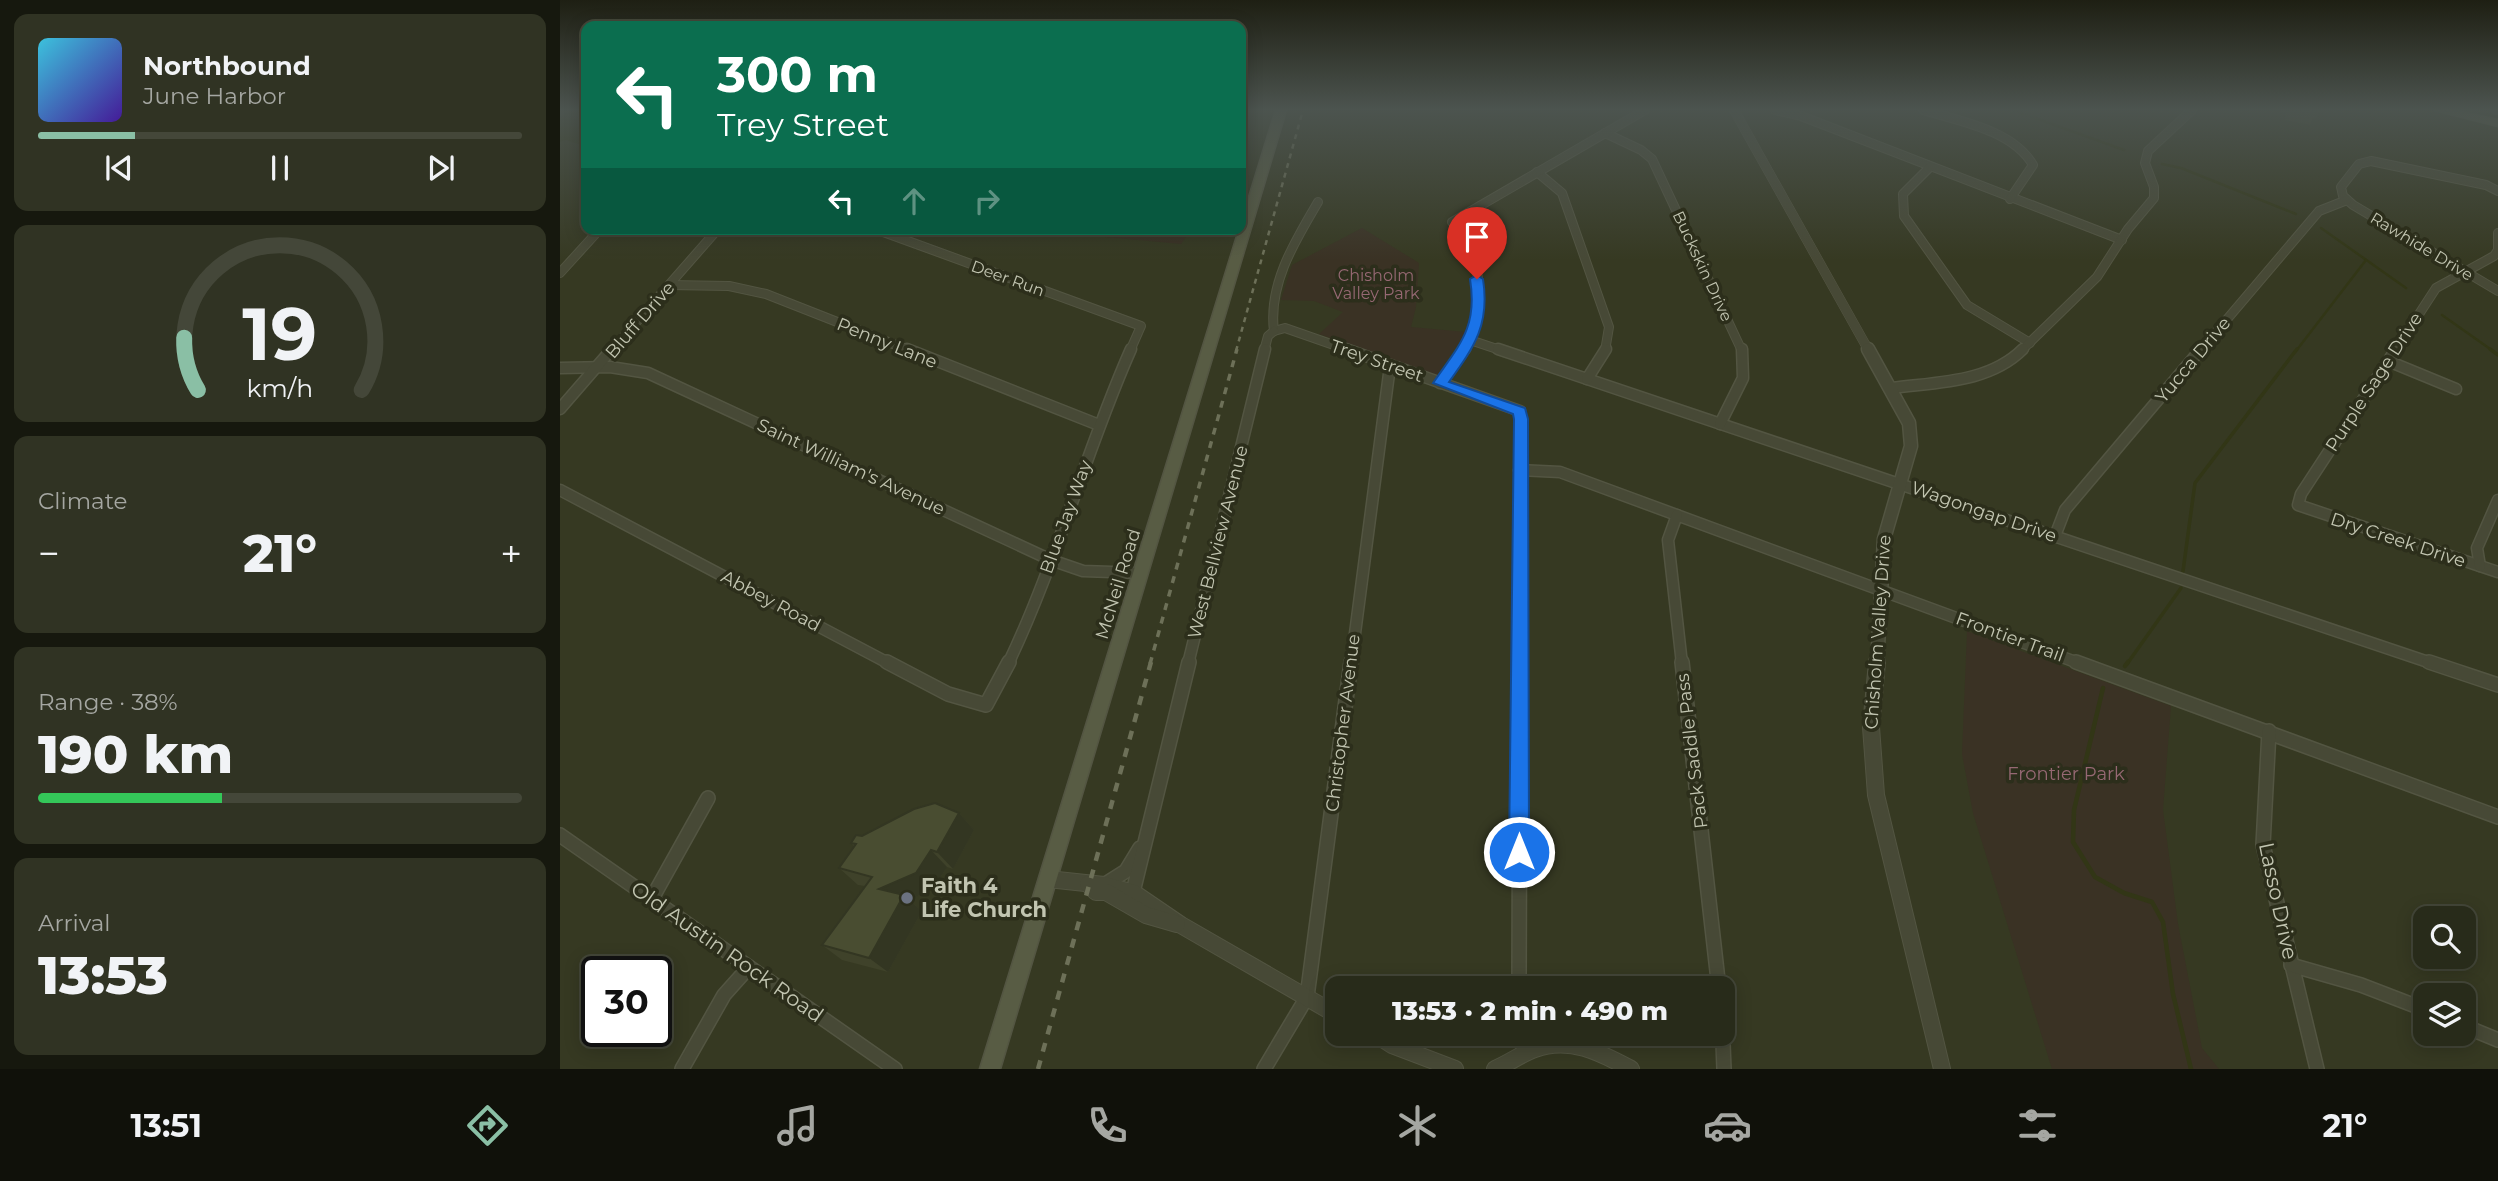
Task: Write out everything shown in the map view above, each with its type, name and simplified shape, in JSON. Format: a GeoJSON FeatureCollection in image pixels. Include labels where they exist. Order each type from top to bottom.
{"type":"FeatureCollection","features":[{"type":"Feature","properties":{"kind":"main road","name":"McNeil Road"},"geometry":{"type":"LineString","coordinates":[[1246,226],[1266,160]]}},
{"type":"Feature","properties":{"kind":"main road","name":"McNeil Road"},"geometry":{"type":"LineString","coordinates":[[990,1069],[1243,235]]}},
{"type":"Feature","properties":{"kind":"street"},"geometry":{"type":"LineString","coordinates":[[1440,383],[1470,340],[1480,304],[1473,253],[1467,237],[1452,222],[1558,160]]}},
{"type":"Feature","properties":{"kind":"street","name":"Buckskin Drive"},"geometry":{"type":"LineString","coordinates":[[1652,160],[1742,350],[1743,378],[1720,424]]}},
{"type":"Feature","properties":{"kind":"street","name":"Chisholm Valley Drive"},"geometry":{"type":"LineString","coordinates":[[1762,160],[1905,412],[1911,435],[1907,468],[1886,525],[1871,727],[1872,775],[1942,1069]]}},
{"type":"Feature","properties":{"kind":"street"},"geometry":{"type":"LineString","coordinates":[[1912,160],[2122,240]]}},
{"type":"Feature","properties":{"kind":"street"},"geometry":{"type":"LineString","coordinates":[[2010,199],[2033,165],[2030,160]]}},
{"type":"Feature","properties":{"kind":"street"},"geometry":{"type":"LineString","coordinates":[[1892,388],[1990,373],[2009,363],[2097,277],[2154,198],[2154,187],[2146,160]]}},
{"type":"Feature","properties":{"kind":"street"},"geometry":{"type":"LineString","coordinates":[[2347,201],[2341,187],[2365,162],[2486,185],[2498,191]]}},
{"type":"Feature","properties":{"kind":"street"},"geometry":{"type":"LineString","coordinates":[[1930,167],[1902,194],[1900,204],[1904,216],[1967,305],[1984,318],[2030,343]]}},
{"type":"Feature","properties":{"kind":"street"},"geometry":{"type":"LineString","coordinates":[[1537,172],[1562,193],[1609,327],[1608,347],[1587,379]]}},
{"type":"Feature","properties":{"kind":"street","name":"Rawhide Drive"},"geometry":{"type":"LineString","coordinates":[[2347,201],[2498,291]]}},
{"type":"Feature","properties":{"kind":"street","name":"Yucca Drive"},"geometry":{"type":"LineString","coordinates":[[2055,536],[2065,510],[2319,211],[2347,201]]}},
{"type":"Feature","properties":{"kind":"street","name":"West Bellview Avenue"},"geometry":{"type":"LineString","coordinates":[[1133,892],[1268,336],[1274,331],[1271,316],[1292,246],[1318,202]]}},
{"type":"Feature","properties":{"kind":"street","name":"Purple Sage Drive"},"geometry":{"type":"LineString","coordinates":[[2298,505],[2301,494],[2436,288],[2452,276],[2493,258],[2498,249],[2498,233]]}},
{"type":"Feature","properties":{"kind":"street"},"geometry":{"type":"LineString","coordinates":[[560,273],[595,235]]}},
{"type":"Feature","properties":{"kind":"street","name":"Bluff Drive"},"geometry":{"type":"LineString","coordinates":[[560,409],[713,235]]}},
{"type":"Feature","properties":{"kind":"street","name":"Deer Run"},"geometry":{"type":"LineString","coordinates":[[891,235],[1141,326]]}},
{"type":"Feature","properties":{"kind":"street","name":"Penny Lane"},"geometry":{"type":"LineString","coordinates":[[669,285],[729,286],[766,294],[1099,425]]}},
{"type":"Feature","properties":{"kind":"street","name":"Blue Jay Way"},"geometry":{"type":"LineString","coordinates":[[986,705],[1006,671],[1051,560],[1099,425],[1141,326]]}},
{"type":"Feature","properties":{"kind":"street","name":"Trey Street"},"geometry":{"type":"LineString","coordinates":[[1274,331],[1285,328],[1520,411],[1519,470]]}},
{"type":"Feature","properties":{"kind":"street","name":"Wagongap Drive"},"geometry":{"type":"LineString","coordinates":[[1470,340],[2498,685]]}},
{"type":"Feature","properties":{"kind":"street"},"geometry":{"type":"LineString","coordinates":[[2388,361],[2456,389]]}},
{"type":"Feature","properties":{"kind":"street","name":"Christopher Avenue"},"geometry":{"type":"LineString","coordinates":[[1264,1069],[1307,997],[1390,366]]}},
{"type":"Feature","properties":{"kind":"street","name":"Saint William's Avenue"},"geometry":{"type":"LineString","coordinates":[[560,368],[599,367],[648,373],[1051,560],[1083,570],[1141,573]]}},
{"type":"Feature","properties":{"kind":"street"},"geometry":{"type":"LineString","coordinates":[[1518,976],[1519,470]]}},
{"type":"Feature","properties":{"kind":"street","name":"Frontier Trail"},"geometry":{"type":"LineString","coordinates":[[1519,470],[1560,472],[2498,817]]}},
{"type":"Feature","properties":{"kind":"street","name":"Abbey Road"},"geometry":{"type":"LineString","coordinates":[[560,490],[948,694],[986,705]]}},
{"type":"Feature","properties":{"kind":"street"},"geometry":{"type":"LineString","coordinates":[[2480,566],[2477,548],[2498,500]]}},
{"type":"Feature","properties":{"kind":"street","name":"Dry Creek Drive"},"geometry":{"type":"LineString","coordinates":[[2298,505],[2498,572]]}},
{"type":"Feature","properties":{"kind":"street","name":"Pack Saddle Pass"},"geometry":{"type":"LineString","coordinates":[[1677,515],[1668,540],[1718,976]]}},
{"type":"Feature","properties":{"kind":"street","name":"Lasso Drive"},"geometry":{"type":"LineString","coordinates":[[2269,731],[2263,845],[2318,1069]]}},
{"type":"Feature","properties":{"kind":"street"},"geometry":{"type":"LineString","coordinates":[[651,900],[708,798]]}},
{"type":"Feature","properties":{"kind":"street","name":"Old Austin Rock Road"},"geometry":{"type":"LineString","coordinates":[[560,835],[895,1069]]}},
{"type":"Feature","properties":{"kind":"street"},"geometry":{"type":"LineString","coordinates":[[1107,883],[1126,871],[1146,839]]}},
{"type":"Feature","properties":{"kind":"street"},"geometry":{"type":"LineString","coordinates":[[1048,879],[1088,884],[1107,883],[1133,892],[1162,908],[1181,925],[1325,1008]]}},
{"type":"Feature","properties":{"kind":"street"},"geometry":{"type":"LineString","coordinates":[[1088,884],[1096,892],[1105,892],[1146,915],[1181,925]]}},
{"type":"Feature","properties":{"kind":"street"},"geometry":{"type":"LineString","coordinates":[[2291,965],[2361,985],[2413,1005]]}},
{"type":"Feature","properties":{"kind":"street"},"geometry":{"type":"LineString","coordinates":[[682,1069],[724,995],[750,967]]}},
{"type":"Feature","properties":{"kind":"street"},"geometry":{"type":"LineString","coordinates":[[2476,1031],[2498,1040]]}},
{"type":"Feature","properties":{"kind":"street"},"geometry":{"type":"LineString","coordinates":[[1494,1069],[1524,1054],[1555,1044],[1584,1046],[1631,1069]]}},
{"type":"Feature","properties":{"kind":"street"},"geometry":{"type":"LineString","coordinates":[[1395,1046],[1455,1069]]}},
{"type":"Feature","properties":{"kind":"street"},"geometry":{"type":"LineString","coordinates":[[1523,1046],[1524,1054]]}},
{"type":"Feature","properties":{"kind":"street"},"geometry":{"type":"LineString","coordinates":[[1723,1046],[1724,1069]]}},
{"type":"Feature","properties":{"kind":"green space","name":"Chisholm Valley Park"},"geometry":{"type":"Polygon","coordinates":[[[1362,228],[1419,263],[1416,307],[1411,327],[1466,332],[1436,376],[1319,334],[1343,312],[1314,301],[1281,300],[1292,265],[1362,228]]]}},
{"type":"Feature","properties":{"kind":"green space"},"geometry":{"type":"Polygon","coordinates":[[[1084,235],[1188,235],[1181,244],[1084,235]]]}},
{"type":"Feature","properties":{"kind":"green space","name":"Frontier Park"},"geometry":{"type":"Polygon","coordinates":[[[1967,631],[2171,706],[2163,810],[2178,924],[2202,1048],[2219,1069],[2052,1069],[1973,813],[1962,754],[1967,631]]]}},
{"type":"Feature","properties":{"kind":"building"},"geometry":{"type":"Polygon","coordinates":[[[935,803],[959,813],[937,852],[931,850],[916,873],[879,889],[904,895],[869,958],[822,945],[872,877],[839,868],[856,844],[851,843],[856,835],[862,836],[914,809],[935,803]]]}},
{"type":"Feature","properties":{"kind":"waterway"},"geometry":{"type":"LineString","coordinates":[[2162,164],[2181,168],[2296,214]]}},
{"type":"Feature","properties":{"kind":"waterway"},"geometry":{"type":"LineString","coordinates":[[2321,228],[2406,288]]}},
{"type":"Feature","properties":{"kind":"waterway"},"geometry":{"type":"LineString","coordinates":[[2296,351],[2366,260]]}},
{"type":"Feature","properties":{"kind":"waterway"},"geometry":{"type":"LineString","coordinates":[[2442,315],[2493,351]]}},
{"type":"Feature","properties":{"kind":"waterway"},"geometry":{"type":"LineString","coordinates":[[2183,571],[2195,483],[2297,349]]}},
{"type":"Feature","properties":{"kind":"waterway"},"geometry":{"type":"LineString","coordinates":[[2490,349],[2498,355]]}},
{"type":"Feature","properties":{"kind":"waterway"},"geometry":{"type":"LineString","coordinates":[[2127,664],[2181,588]]}},
{"type":"Feature","properties":{"kind":"waterway"},"geometry":{"type":"LineString","coordinates":[[2125,666],[2128,662]]}},
{"type":"Feature","properties":{"kind":"waterway"},"geometry":{"type":"LineString","coordinates":[[2103,688],[2074,810],[2073,842],[2095,877],[2124,893],[2152,902],[2163,922],[2173,994],[2191,1069]]}},
{"type":"Feature","properties":{"kind":"railway"},"geometry":{"type":"LineString","coordinates":[[1236,351],[1289,160]]}},
{"type":"Feature","properties":{"kind":"railway"},"geometry":{"type":"LineString","coordinates":[[1150,664],[1237,349]]}},
{"type":"Feature","properties":{"kind":"railway"},"geometry":{"type":"LineString","coordinates":[[1038,1069],[1151,662]]}},
{"type":"Feature","properties":{"kind":"place","name":"Faith 4 Life Church"},"geometry":{"type":"Point","coordinates":[907,898]}},
{"type":"Feature","properties":{"kind":"route"},"geometry":{"type":"LineString","coordinates":[[1477,279],[1480,314],[1477,324],[1463,354],[1440,383],[1520,411],[1519,852]]}}]}
